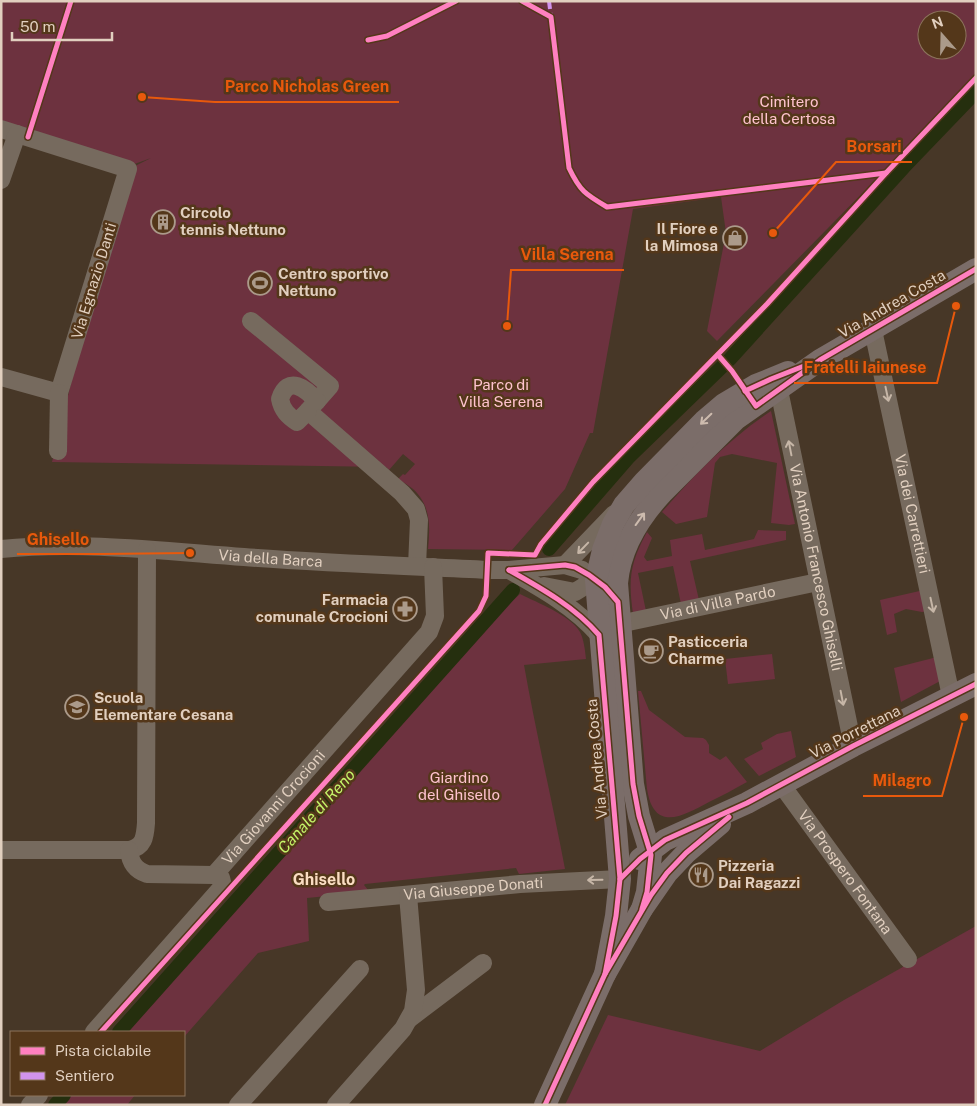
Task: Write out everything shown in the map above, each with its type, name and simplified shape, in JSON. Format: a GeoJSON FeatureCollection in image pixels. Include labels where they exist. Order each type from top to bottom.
{"type":"FeatureCollection","features":[{"type":"Feature","properties":{"kind":"main road","name":"Via Andrea Costa"},"geometry":{"type":"LineString","coordinates":[[642,909],[651,867],[650,850],[639,816],[633,784],[617,583],[620,563],[633,529],[656,499],[728,426],[820,360],[976,269]]}},
{"type":"Feature","properties":{"kind":"main road","name":"Via Andrea Costa"},"geometry":{"type":"LineString","coordinates":[[605,974],[616,916],[620,879],[596,580],[608,534],[624,505],[704,421],[724,404],[756,385],[820,360]]}},
{"type":"Feature","properties":{"kind":"main road","name":"Via Porrettana"},"geometry":{"type":"LineString","coordinates":[[620,879],[650,850],[673,836],[747,803],[853,746],[976,684]]}},
{"type":"Feature","properties":{"kind":"main road","name":"Via Porrettana"},"geometry":{"type":"LineString","coordinates":[[642,909],[667,873],[686,853],[747,803]]}},
{"type":"Feature","properties":{"kind":"main road"},"geometry":{"type":"LineString","coordinates":[[546,1105],[605,974],[642,909]]}},
{"type":"Feature","properties":{"kind":"street","name":"Via Egnazio Danti"},"geometry":{"type":"LineString","coordinates":[[9,132],[128,169],[59,393],[58,450]]}},
{"type":"Feature","properties":{"kind":"street"},"geometry":{"type":"LineString","coordinates":[[1,180],[9,132]]}},
{"type":"Feature","properties":{"kind":"street","name":"Via Giovanni Crocioni"},"geometry":{"type":"LineString","coordinates":[[95,1031],[222,889],[223,882],[221,878],[214,875],[429,632],[435,616],[416,509],[312,406],[330,386],[251,321]]}},
{"type":"Feature","properties":{"kind":"street","name":"Via dei Carrettieri"},"geometry":{"type":"LineString","coordinates":[[873,330],[951,696]]}},
{"type":"Feature","properties":{"kind":"street"},"geometry":{"type":"LineString","coordinates":[[1,377],[59,393]]}},
{"type":"Feature","properties":{"kind":"street","name":"Via Antonio Francesco Ghiselli"},"geometry":{"type":"LineString","coordinates":[[778,390],[853,746]]}},
{"type":"Feature","properties":{"kind":"street"},"geometry":{"type":"LineString","coordinates":[[565,565],[624,505]]}},
{"type":"Feature","properties":{"kind":"street","name":"Via della Barca"},"geometry":{"type":"LineString","coordinates":[[1,549],[74,545],[283,560],[509,570],[565,565],[582,570],[610,592],[619,613]]}},
{"type":"Feature","properties":{"kind":"street"},"geometry":{"type":"LineString","coordinates":[[1,850],[129,850],[140,846],[143,842],[146,823],[147,550]]}},
{"type":"Feature","properties":{"kind":"street","name":"Via della Barca"},"geometry":{"type":"LineString","coordinates":[[534,584],[575,592],[620,563]]}},
{"type":"Feature","properties":{"kind":"street","name":"Via della Barca"},"geometry":{"type":"LineString","coordinates":[[509,570],[534,584],[584,618],[599,635]]}},
{"type":"Feature","properties":{"kind":"street","name":"Via di Villa Pardo"},"geometry":{"type":"LineString","coordinates":[[619,613],[818,582]]}},
{"type":"Feature","properties":{"kind":"street","name":"Via Prospero Fontana"},"geometry":{"type":"LineString","coordinates":[[781,784],[908,959]]}},
{"type":"Feature","properties":{"kind":"street"},"geometry":{"type":"LineString","coordinates":[[129,850],[130,858],[134,865],[147,874],[214,875]]}},
{"type":"Feature","properties":{"kind":"street","name":"Via Giuseppe Donati"},"geometry":{"type":"LineString","coordinates":[[328,902],[530,884],[620,879]]}},
{"type":"Feature","properties":{"kind":"street"},"geometry":{"type":"LineString","coordinates":[[336,1105],[403,1029],[413,1011],[416,990],[408,895]]}},
{"type":"Feature","properties":{"kind":"street"},"geometry":{"type":"LineString","coordinates":[[409,1019],[483,963]]}},
{"type":"Feature","properties":{"kind":"street"},"geometry":{"type":"LineString","coordinates":[[238,1105],[360,969]]}},
{"type":"Feature","properties":{"kind":"green space"},"geometry":{"type":"Polygon","coordinates":[[[1,1],[976,1],[976,73],[886,169],[717,341],[707,331],[726,233],[721,197],[633,209],[593,433],[590,433],[565,489],[512,550],[428,549],[429,527],[427,512],[422,499],[415,491],[398,479],[403,474],[405,475],[415,464],[403,454],[389,470],[386,467],[52,462],[103,251],[129,169],[151,158],[129,166],[1,126],[1,1]]]}},
{"type":"Feature","properties":{"kind":"green space"},"geometry":{"type":"Polygon","coordinates":[[[771,411],[795,524],[771,523],[777,463],[732,454],[720,457],[715,463],[707,517],[676,524],[662,512],[713,458],[741,433],[771,411]]]}},
{"type":"Feature","properties":{"kind":"green space"},"geometry":{"type":"Polygon","coordinates":[[[758,530],[786,531],[786,540],[690,561],[699,600],[681,604],[673,566],[638,573],[646,611],[633,614],[632,572],[637,553],[647,532],[652,538],[644,557],[647,561],[672,556],[670,540],[702,534],[705,550],[754,539],[758,530]]]}},
{"type":"Feature","properties":{"kind":"green space"},"geometry":{"type":"Polygon","coordinates":[[[924,590],[928,611],[922,612],[906,609],[894,614],[897,632],[887,635],[880,600],[924,590]]]}},
{"type":"Feature","properties":{"kind":"green space","name":"Giardino del Ghisello"},"geometry":{"type":"Polygon","coordinates":[[[520,594],[569,620],[580,632],[585,649],[586,659],[524,665],[565,869],[519,874],[516,868],[365,884],[368,892],[307,898],[309,941],[258,953],[185,1036],[185,1031],[126,1031],[350,777],[501,611],[520,594]]]}},
{"type":"Feature","properties":{"kind":"green space"},"geometry":{"type":"Polygon","coordinates":[[[772,654],[775,679],[728,684],[725,659],[772,654]]]}},
{"type":"Feature","properties":{"kind":"green space"},"geometry":{"type":"Polygon","coordinates":[[[937,657],[942,680],[901,702],[894,668],[937,657]]]}},
{"type":"Feature","properties":{"kind":"green space"},"geometry":{"type":"Polygon","coordinates":[[[638,691],[641,691],[649,710],[685,737],[703,738],[706,740],[709,745],[709,753],[720,760],[726,756],[747,782],[680,816],[663,816],[656,812],[647,789],[638,691]]]}},
{"type":"Feature","properties":{"kind":"green space"},"geometry":{"type":"Polygon","coordinates":[[[791,731],[796,757],[759,776],[744,759],[763,749],[761,743],[777,734],[791,731]]]}},
{"type":"Feature","properties":{"kind":"green space"},"geometry":{"type":"Polygon","coordinates":[[[976,926],[976,1105],[565,1105],[608,1015],[760,1051],[844,1000],[976,926]]]}},
{"type":"Feature","properties":{"kind":"green space"},"geometry":{"type":"Polygon","coordinates":[[[70,1096],[134,1096],[127,1105],[62,1105],[70,1096]]]}},
{"type":"Feature","properties":{"kind":"waterway","name":"Canale di Reno"},"geometry":{"type":"LineString","coordinates":[[549,549],[629,457],[730,359],[904,167],[976,92]]}},
{"type":"Feature","properties":{"kind":"waterway","name":"Canale di Reno"},"geometry":{"type":"LineString","coordinates":[[120,1031],[513,590]]}},
{"type":"Feature","properties":{"kind":"waterway","name":"Canale di Reno"},"geometry":{"type":"LineString","coordinates":[[55,1105],[63,1096]]}},
{"type":"Feature","properties":{"kind":"marked path"},"geometry":{"type":"LineString","coordinates":[[549,1],[551,17]]}},
{"type":"Feature","properties":{"kind":"cycle path"},"geometry":{"type":"LineString","coordinates":[[28,137],[71,1]]}},
{"type":"Feature","properties":{"kind":"cycle path"},"geometry":{"type":"LineString","coordinates":[[368,40],[387,36],[456,1]]}},
{"type":"Feature","properties":{"kind":"cycle path"},"geometry":{"type":"LineString","coordinates":[[522,1],[551,17],[569,168],[576,182],[584,191],[607,207],[886,173]]}},
{"type":"Feature","properties":{"kind":"cycle path"},"geometry":{"type":"LineString","coordinates":[[102,1031],[479,611],[486,596],[488,553],[535,555],[541,544],[593,482],[767,304],[886,173],[976,78]]}},
{"type":"Feature","properties":{"kind":"cycle path"},"geometry":{"type":"LineString","coordinates":[[718,355],[732,371],[756,406],[820,360],[976,269]]}},
{"type":"Feature","properties":{"kind":"cycle path"},"geometry":{"type":"LineString","coordinates":[[745,391],[804,366]]}},
{"type":"Feature","properties":{"kind":"cycle path"},"geometry":{"type":"LineString","coordinates":[[509,570],[565,565],[575,567],[605,587],[618,602],[633,784],[639,816],[651,855],[647,892],[642,909]]}},
{"type":"Feature","properties":{"kind":"cycle path"},"geometry":{"type":"LineString","coordinates":[[509,570],[568,607],[599,635],[620,879],[616,916],[605,974]]}},
{"type":"Feature","properties":{"kind":"cycle path"},"geometry":{"type":"LineString","coordinates":[[620,879],[640,859],[665,840],[747,803],[853,746],[976,684]]}},
{"type":"Feature","properties":{"kind":"cycle path"},"geometry":{"type":"LineString","coordinates":[[545,1105],[605,974],[651,895],[667,873],[686,853],[729,817]]}},
{"type":"Feature","properties":{"kind":"place","name":"Parco Nicholas Green"},"geometry":{"type":"Point","coordinates":[142,97]}},
{"type":"Feature","properties":{"kind":"place","name":"Circolo tennis Nettuno"},"geometry":{"type":"Point","coordinates":[163,222]}},
{"type":"Feature","properties":{"kind":"place","name":"Borsari"},"geometry":{"type":"Point","coordinates":[773,233]}},
{"type":"Feature","properties":{"kind":"place","name":"Il Fiore e la Mimosa"},"geometry":{"type":"Point","coordinates":[735,238]}},
{"type":"Feature","properties":{"kind":"place","name":"Centro sportivo Nettuno"},"geometry":{"type":"Point","coordinates":[260,283]}},
{"type":"Feature","properties":{"kind":"place","name":"Fratelli Iaiunese"},"geometry":{"type":"Point","coordinates":[956,306]}},
{"type":"Feature","properties":{"kind":"place","name":"Villa Serena"},"geometry":{"type":"Point","coordinates":[507,326]}},
{"type":"Feature","properties":{"kind":"place","name":"Ghisello"},"geometry":{"type":"Point","coordinates":[190,553]}},
{"type":"Feature","properties":{"kind":"place","name":"Farmacia comunale Crocioni"},"geometry":{"type":"Point","coordinates":[405,609]}},
{"type":"Feature","properties":{"kind":"place","name":"Pasticceria Charme"},"geometry":{"type":"Point","coordinates":[651,651]}},
{"type":"Feature","properties":{"kind":"place","name":"Scuola Elementare Cesana"},"geometry":{"type":"Point","coordinates":[77,707]}},
{"type":"Feature","properties":{"kind":"place","name":"Milagro"},"geometry":{"type":"Point","coordinates":[964,717]}},
{"type":"Feature","properties":{"kind":"place","name":"Pizzeria Dai Ragazzi"},"geometry":{"type":"Point","coordinates":[701,875]}},
{"type":"Feature","properties":{"kind":"district","name":"Ghisello"},"geometry":{"type":"Point","coordinates":[324,879]}},
{"type":"Feature","properties":{"kind":"park label","name":"Cimitero della Certosa"},"geometry":{"type":"Point","coordinates":[789,110]}},
{"type":"Feature","properties":{"kind":"park label","name":"Parco di Villa Serena"},"geometry":{"type":"Point","coordinates":[501,394]}}]}
